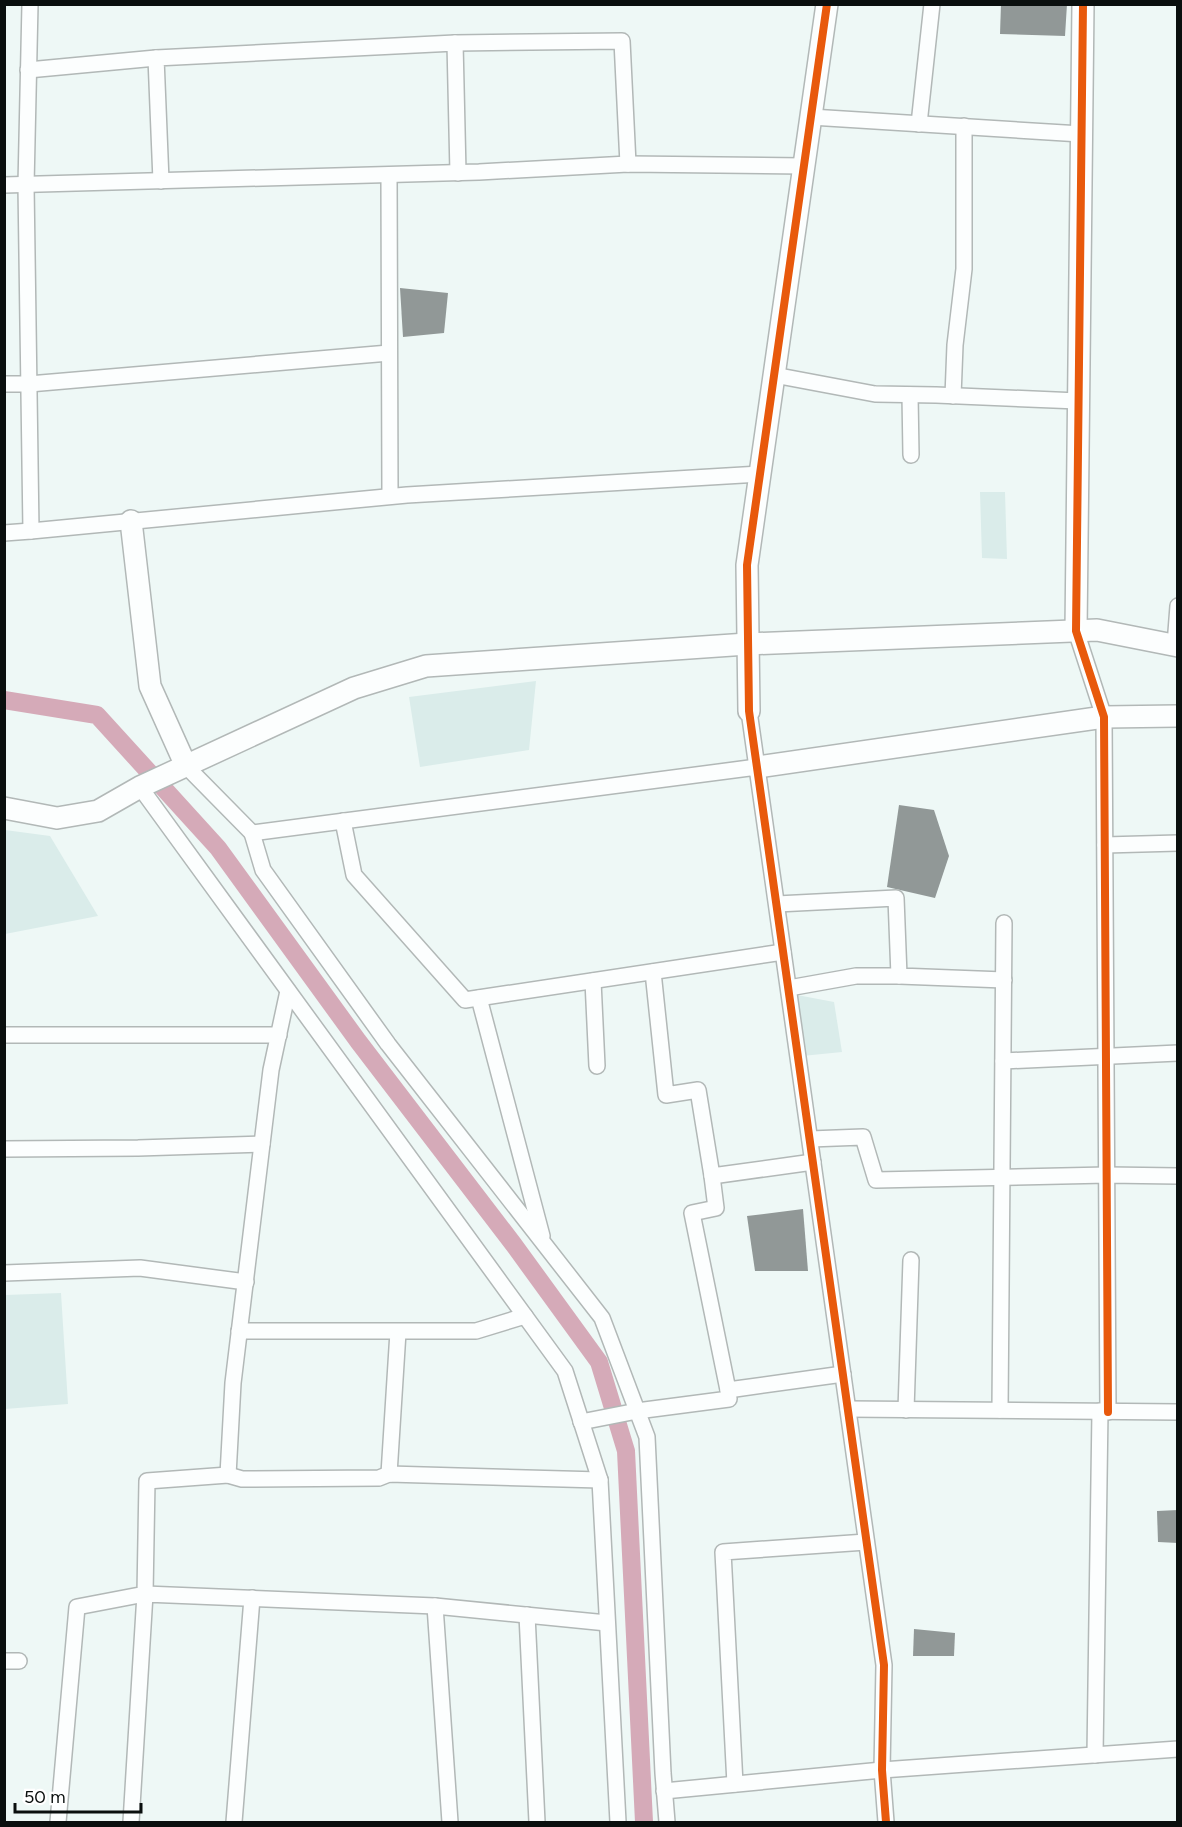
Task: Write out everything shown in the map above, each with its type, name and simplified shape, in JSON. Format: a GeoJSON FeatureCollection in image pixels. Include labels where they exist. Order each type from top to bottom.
{"type":"FeatureCollection","features":[{"type":"Feature","properties":{"kind":"street"},"geometry":{"type":"LineString","coordinates":[[30,4],[26,185],[31,531]]}},
{"type":"Feature","properties":{"kind":"street"},"geometry":{"type":"LineString","coordinates":[[827,4],[747,565],[749,711],[884,1665],[882,1770],[886,1822]]}},
{"type":"Feature","properties":{"kind":"street"},"geometry":{"type":"LineString","coordinates":[[919,124],[932,4]]}},
{"type":"Feature","properties":{"kind":"street"},"geometry":{"type":"LineString","coordinates":[[1083,4],[1076,631],[1104,717],[1105,845],[1107,1175],[1104,1412],[1095,1755]]}},
{"type":"Feature","properties":{"kind":"street"},"geometry":{"type":"LineString","coordinates":[[28,70],[156,58],[455,43],[622,41],[628,164]]}},
{"type":"Feature","properties":{"kind":"street"},"geometry":{"type":"LineString","coordinates":[[455,43],[458,173]]}},
{"type":"Feature","properties":{"kind":"street"},"geometry":{"type":"LineString","coordinates":[[156,58],[161,181]]}},
{"type":"Feature","properties":{"kind":"street"},"geometry":{"type":"LineString","coordinates":[[811,117],[1081,134]]}},
{"type":"Feature","properties":{"kind":"street"},"geometry":{"type":"LineString","coordinates":[[953,396],[955,345],[964,269],[964,126]]}},
{"type":"Feature","properties":{"kind":"street"},"geometry":{"type":"LineString","coordinates":[[4,185],[458,173],[628,164],[804,166]]}},
{"type":"Feature","properties":{"kind":"street"},"geometry":{"type":"LineString","coordinates":[[389,175],[390,496]]}},
{"type":"Feature","properties":{"kind":"street"},"geometry":{"type":"LineString","coordinates":[[4,384],[28,384],[389,353]]}},
{"type":"Feature","properties":{"kind":"street"},"geometry":{"type":"LineString","coordinates":[[774,375],[875,394],[1078,401]]}},
{"type":"Feature","properties":{"kind":"street"},"geometry":{"type":"LineString","coordinates":[[910,395],[911,455]]}},
{"type":"Feature","properties":{"kind":"street"},"geometry":{"type":"LineString","coordinates":[[4,533],[390,496],[759,474]]}},
{"type":"Feature","properties":{"kind":"street"},"geometry":{"type":"LineString","coordinates":[[131,521],[150,686],[186,766],[252,833],[263,870],[388,1044],[602,1318],[647,1437],[667,1822]]}},
{"type":"Feature","properties":{"kind":"street"},"geometry":{"type":"LineString","coordinates":[[4,808],[57,818],[98,811],[140,787],[354,688],[426,666],[747,644],[1097,630],[1176,645],[1178,606]]}},
{"type":"Feature","properties":{"kind":"street"},"geometry":{"type":"LineString","coordinates":[[252,833],[757,767],[1104,717],[1178,716]]}},
{"type":"Feature","properties":{"kind":"street"},"geometry":{"type":"LineString","coordinates":[[140,787],[565,1371],[600,1480],[618,1822]]}},
{"type":"Feature","properties":{"kind":"street"},"geometry":{"type":"LineString","coordinates":[[343,821],[354,875],[465,1000],[783,952]]}},
{"type":"Feature","properties":{"kind":"street"},"geometry":{"type":"LineString","coordinates":[[1105,845],[1178,843]]}},
{"type":"Feature","properties":{"kind":"street"},"geometry":{"type":"LineString","coordinates":[[777,904],[896,898],[899,976]]}},
{"type":"Feature","properties":{"kind":"street"},"geometry":{"type":"LineString","coordinates":[[1000,1410],[1004,922]]}},
{"type":"Feature","properties":{"kind":"street"},"geometry":{"type":"LineString","coordinates":[[581,1422],[638,1411],[729,1400],[692,1213],[716,1208],[698,1090],[666,1095],[653,972]]}},
{"type":"Feature","properties":{"kind":"street"},"geometry":{"type":"LineString","coordinates":[[789,988],[856,976],[1004,980]]}},
{"type":"Feature","properties":{"kind":"street"},"geometry":{"type":"LineString","coordinates":[[593,981],[597,1066]]}},
{"type":"Feature","properties":{"kind":"street"},"geometry":{"type":"LineString","coordinates":[[228,1475],[233,1383],[262,1144],[272,1070],[288,991]]}},
{"type":"Feature","properties":{"kind":"street"},"geometry":{"type":"LineString","coordinates":[[479,998],[544,1244]]}},
{"type":"Feature","properties":{"kind":"street"},"geometry":{"type":"LineString","coordinates":[[4,1035],[279,1035]]}},
{"type":"Feature","properties":{"kind":"street"},"geometry":{"type":"LineString","coordinates":[[1003,1061],[1178,1053]]}},
{"type":"Feature","properties":{"kind":"street"},"geometry":{"type":"LineString","coordinates":[[810,1139],[863,1137],[876,1180],[1107,1175],[1178,1176]]}},
{"type":"Feature","properties":{"kind":"street"},"geometry":{"type":"LineString","coordinates":[[4,1149],[262,1144]]}},
{"type":"Feature","properties":{"kind":"street"},"geometry":{"type":"LineString","coordinates":[[712,1176],[813,1162]]}},
{"type":"Feature","properties":{"kind":"street"},"geometry":{"type":"LineString","coordinates":[[906,1410],[911,1260]]}},
{"type":"Feature","properties":{"kind":"street"},"geometry":{"type":"LineString","coordinates":[[4,1273],[140,1268],[246,1282]]}},
{"type":"Feature","properties":{"kind":"street"},"geometry":{"type":"LineString","coordinates":[[239,1331],[476,1331],[525,1316]]}},
{"type":"Feature","properties":{"kind":"street"},"geometry":{"type":"LineString","coordinates":[[389,1474],[398,1332]]}},
{"type":"Feature","properties":{"kind":"street"},"geometry":{"type":"LineString","coordinates":[[728,1390],[843,1374]]}},
{"type":"Feature","properties":{"kind":"street"},"geometry":{"type":"LineString","coordinates":[[848,1409],[1178,1412]]}},
{"type":"Feature","properties":{"kind":"street"},"geometry":{"type":"LineString","coordinates":[[131,1822],[145,1594],[147,1481],[228,1475],[242,1479],[378,1478],[389,1474],[600,1480]]}},
{"type":"Feature","properties":{"kind":"street"},"geometry":{"type":"LineString","coordinates":[[735,1784],[723,1552],[866,1542]]}},
{"type":"Feature","properties":{"kind":"street"},"geometry":{"type":"LineString","coordinates":[[58,1822],[77,1606],[145,1594],[435,1606],[607,1623]]}},
{"type":"Feature","properties":{"kind":"street"},"geometry":{"type":"LineString","coordinates":[[234,1822],[252,1598]]}},
{"type":"Feature","properties":{"kind":"street"},"geometry":{"type":"LineString","coordinates":[[435,1606],[450,1822]]}},
{"type":"Feature","properties":{"kind":"street"},"geometry":{"type":"LineString","coordinates":[[527,1615],[537,1822]]}},
{"type":"Feature","properties":{"kind":"street"},"geometry":{"type":"LineString","coordinates":[[664,1791],[882,1770],[1178,1749]]}},
{"type":"Feature","properties":{"kind":"shaded area"},"geometry":{"type":"Polygon","coordinates":[[[980,492],[1005,492],[1007,559],[982,558],[980,492]]]}},
{"type":"Feature","properties":{"kind":"shaded area"},"geometry":{"type":"Polygon","coordinates":[[[536,681],[529,750],[420,767],[409,697],[536,681]]]}},
{"type":"Feature","properties":{"kind":"shaded area"},"geometry":{"type":"Polygon","coordinates":[[[5,830],[50,836],[98,916],[5,934],[5,830]]]}},
{"type":"Feature","properties":{"kind":"shaded area"},"geometry":{"type":"Polygon","coordinates":[[[797,995],[834,1002],[842,1052],[802,1056],[797,995]]]}},
{"type":"Feature","properties":{"kind":"shaded area"},"geometry":{"type":"Polygon","coordinates":[[[61,1293],[68,1404],[5,1409],[5,1295],[61,1293]]]}},
{"type":"Feature","properties":{"kind":"building"},"geometry":{"type":"Polygon","coordinates":[[[1001,4],[1067,4],[1065,36],[1000,34],[1001,4]]]}},
{"type":"Feature","properties":{"kind":"building"},"geometry":{"type":"Polygon","coordinates":[[[400,288],[448,293],[444,333],[403,337],[400,288]]]}},
{"type":"Feature","properties":{"kind":"building"},"geometry":{"type":"Polygon","coordinates":[[[899,805],[934,810],[949,856],[935,898],[887,887],[899,805]]]}},
{"type":"Feature","properties":{"kind":"building"},"geometry":{"type":"Polygon","coordinates":[[[803,1209],[808,1271],[755,1271],[747,1216],[803,1209]]]}},
{"type":"Feature","properties":{"kind":"building"},"geometry":{"type":"Polygon","coordinates":[[[1178,1510],[1178,1543],[1158,1542],[1157,1511],[1178,1510]]]}},
{"type":"Feature","properties":{"kind":"building"},"geometry":{"type":"Polygon","coordinates":[[[914,1629],[955,1633],[954,1656],[913,1656],[914,1629]]]}},
{"type":"Feature","properties":{"kind":"waterway"},"geometry":{"type":"LineString","coordinates":[[4,700],[97,715],[218,848],[358,1041],[514,1245],[599,1362],[626,1451],[644,1822]]}},
{"type":"Feature","properties":{"kind":"cycle path"},"geometry":{"type":"LineString","coordinates":[[827,4],[747,565],[749,711],[884,1665],[882,1770],[886,1822]]}},
{"type":"Feature","properties":{"kind":"cycle path"},"geometry":{"type":"LineString","coordinates":[[1083,4],[1076,631],[1104,717],[1108,1412]]}}]}
